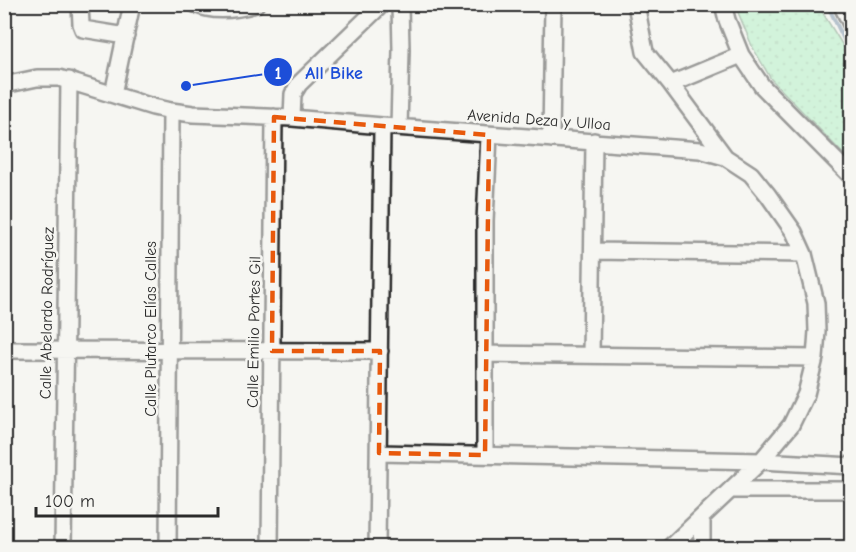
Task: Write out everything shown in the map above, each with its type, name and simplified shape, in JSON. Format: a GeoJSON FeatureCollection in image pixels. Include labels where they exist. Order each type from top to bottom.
{"type":"FeatureCollection","features":[{"type":"Feature","properties":{"kind":"main road"},"geometry":{"type":"LineString","coordinates":[[848,4],[852,10]]}},
{"type":"Feature","properties":{"kind":"street"},"geometry":{"type":"LineString","coordinates":[[80,4],[83,29],[126,36]]}},
{"type":"Feature","properties":{"kind":"street"},"geometry":{"type":"LineString","coordinates":[[113,94],[132,4]]}},
{"type":"Feature","properties":{"kind":"street"},"geometry":{"type":"LineString","coordinates":[[195,4],[203,8],[222,10],[256,4]]}},
{"type":"Feature","properties":{"kind":"street"},"geometry":{"type":"LineString","coordinates":[[292,118],[293,94],[298,84],[382,4]]}},
{"type":"Feature","properties":{"kind":"street"},"geometry":{"type":"LineString","coordinates":[[399,127],[400,4]]}},
{"type":"Feature","properties":{"kind":"street"},"geometry":{"type":"LineString","coordinates":[[551,139],[553,4]]}},
{"type":"Feature","properties":{"kind":"street"},"geometry":{"type":"LineString","coordinates":[[636,4],[645,52],[725,157]]}},
{"type":"Feature","properties":{"kind":"street"},"geometry":{"type":"LineString","coordinates":[[723,4],[741,55],[762,86],[852,177]]}},
{"type":"Feature","properties":{"kind":"street"},"geometry":{"type":"LineString","coordinates":[[841,4],[852,26]]}},
{"type":"Feature","properties":{"kind":"street"},"geometry":{"type":"LineString","coordinates":[[671,84],[741,55]]}},
{"type":"Feature","properties":{"kind":"street","name":"Avenida Deza y Ulloa"},"geometry":{"type":"LineString","coordinates":[[4,85],[38,78],[59,78],[171,111],[193,114],[292,118],[700,150],[725,157],[751,174],[794,232],[804,254],[816,303],[815,358],[806,394],[791,425],[761,461],[669,548]]}},
{"type":"Feature","properties":{"kind":"street","name":"Calle Abelardo Rodríguez"},"geometry":{"type":"LineString","coordinates":[[63,548],[69,80]]}},
{"type":"Feature","properties":{"kind":"street","name":"Calle Plutarco Elías Calles"},"geometry":{"type":"LineString","coordinates":[[168,548],[171,111]]}},
{"type":"Feature","properties":{"kind":"street","name":"Calle Emilio Portes Gil"},"geometry":{"type":"LineString","coordinates":[[270,548],[274,117]]}},
{"type":"Feature","properties":{"kind":"street"},"geometry":{"type":"LineString","coordinates":[[376,548],[382,126]]}},
{"type":"Feature","properties":{"kind":"street"},"geometry":{"type":"LineString","coordinates":[[485,455],[485,231],[489,135]]}},
{"type":"Feature","properties":{"kind":"street"},"geometry":{"type":"LineString","coordinates":[[591,355],[594,141]]}},
{"type":"Feature","properties":{"kind":"street"},"geometry":{"type":"LineString","coordinates":[[593,251],[804,254]]}},
{"type":"Feature","properties":{"kind":"street"},"geometry":{"type":"LineString","coordinates":[[4,350],[380,351]]}},
{"type":"Feature","properties":{"kind":"street"},"geometry":{"type":"LineString","coordinates":[[485,354],[815,358]]}},
{"type":"Feature","properties":{"kind":"street"},"geometry":{"type":"LineString","coordinates":[[379,453],[761,461],[852,466]]}},
{"type":"Feature","properties":{"kind":"street"},"geometry":{"type":"LineString","coordinates":[[731,490],[852,490]]}},
{"type":"Feature","properties":{"kind":"street"},"geometry":{"type":"LineString","coordinates":[[702,517],[702,548]]}},
{"type":"Feature","properties":{"kind":"highlighted area"},"geometry":{"type":"Polygon","coordinates":[[[274,117],[489,135],[485,455],[379,453],[380,351],[272,351],[274,117]]]}},
{"type":"Feature","properties":{"kind":"green space"},"geometry":{"type":"Polygon","coordinates":[[[735,5],[818,5],[851,57],[851,162],[771,79],[752,46],[735,5]]]}},
{"type":"Feature","properties":{"kind":"waterway"},"geometry":{"type":"LineString","coordinates":[[827,4],[848,48],[852,51]]}},
{"type":"Feature","properties":{"kind":"place","name":"All Bike"},"geometry":{"type":"Point","coordinates":[186,86]}}]}
